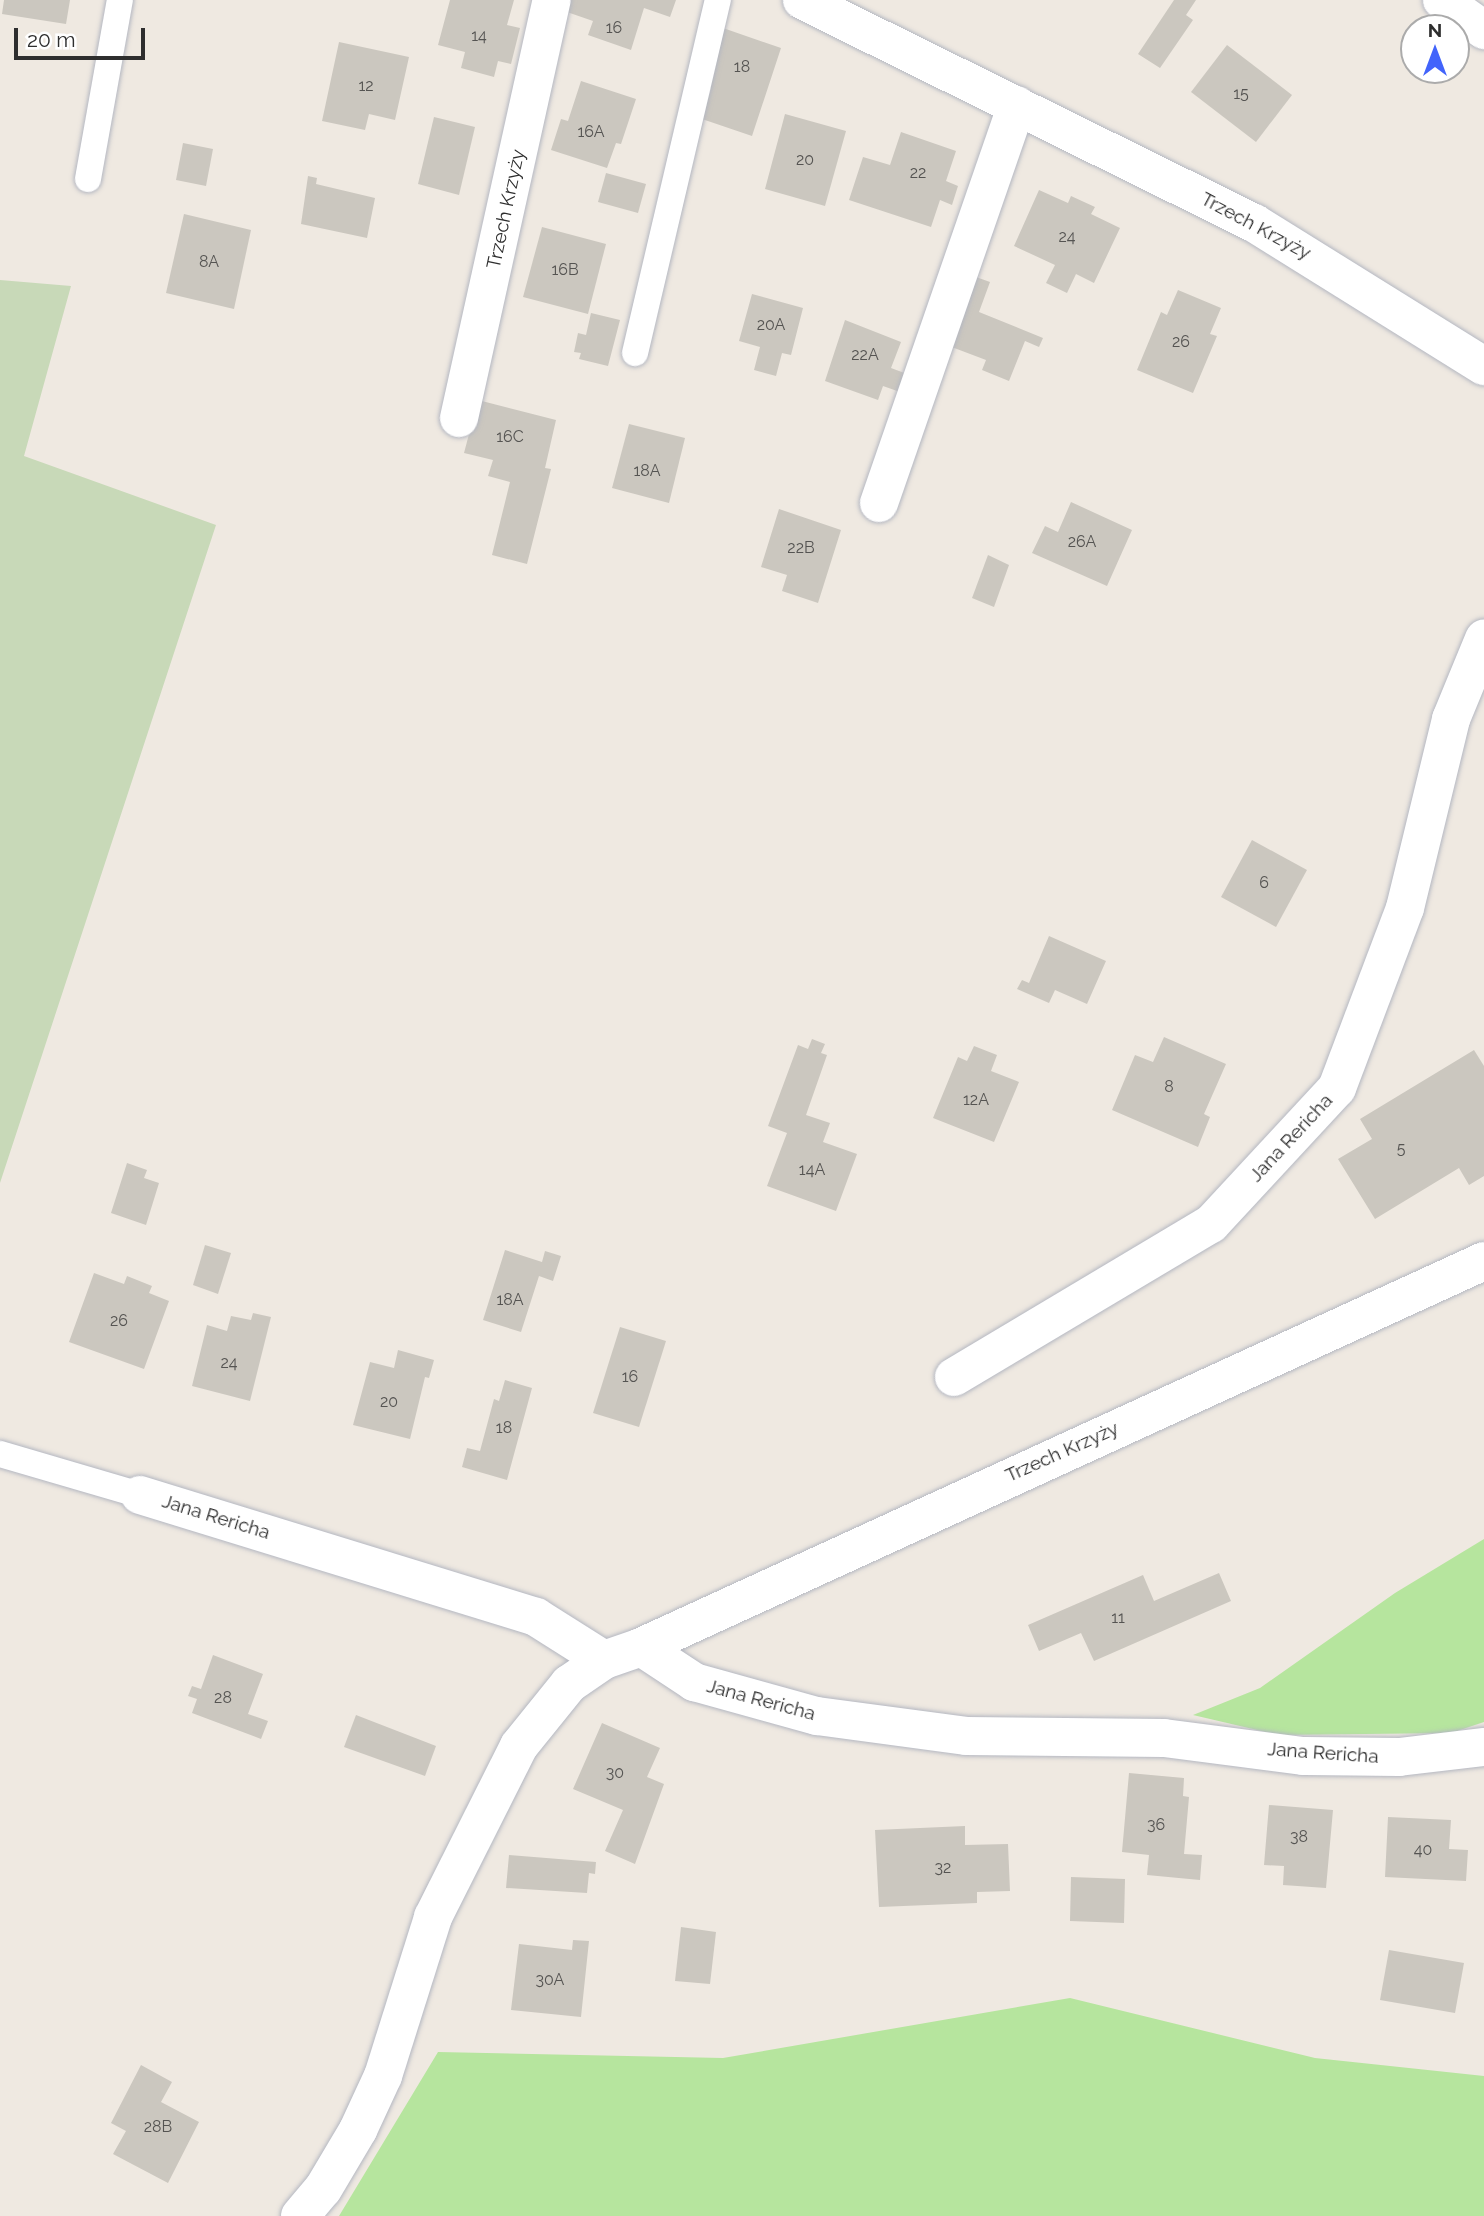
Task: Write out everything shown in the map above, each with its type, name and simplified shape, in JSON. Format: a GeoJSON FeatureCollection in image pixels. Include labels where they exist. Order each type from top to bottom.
{"type":"FeatureCollection","features":[{"type":"Feature","properties":{"kind":"street","name":"Trzech Krzyży"},"geometry":{"type":"LineString","coordinates":[[459,418],[552,0]]}},
{"type":"Feature","properties":{"kind":"street","name":"Trzech Krzyży"},"geometry":{"type":"LineString","coordinates":[[802,0],[1254,223],[1484,366]]}},
{"type":"Feature","properties":{"kind":"street"},"geometry":{"type":"LineString","coordinates":[[1442,0],[1484,30]]}},
{"type":"Feature","properties":{"kind":"street"},"geometry":{"type":"LineString","coordinates":[[879,503],[1017,105]]}},
{"type":"Feature","properties":{"kind":"street","name":"Jana Rericha"},"geometry":{"type":"LineString","coordinates":[[954,1377],[1212,1224],[1337,1088],[1405,908],[1451,719],[1484,639]]}},
{"type":"Feature","properties":{"kind":"street","name":"Trzech Krzyży"},"geometry":{"type":"LineString","coordinates":[[641,1647],[1484,1261]]}},
{"type":"Feature","properties":{"kind":"street","name":"Jana Rericha"},"geometry":{"type":"LineString","coordinates":[[140,1494],[536,1617],[604,1660]]}},
{"type":"Feature","properties":{"kind":"street"},"geometry":{"type":"LineString","coordinates":[[300,2216],[330,2177],[378,2087],[433,1917],[519,1746],[569,1684],[604,1660],[641,1647]]}},
{"type":"Feature","properties":{"kind":"street","name":"Jana Rericha"},"geometry":{"type":"LineString","coordinates":[[641,1647],[694,1682],[817,1716],[966,1736],[1164,1738],[1317,1756],[1399,1757],[1484,1747]]}},
{"type":"Feature","properties":{"kind":"lane"},"geometry":{"type":"LineString","coordinates":[[88,179],[120,0]]}},
{"type":"Feature","properties":{"kind":"lane"},"geometry":{"type":"LineString","coordinates":[[635,354],[718,0]]}},
{"type":"Feature","properties":{"kind":"lane","name":"Jana Rericha"},"geometry":{"type":"LineString","coordinates":[[0,1454],[140,1494]]}},
{"type":"Feature","properties":{"kind":"green space"},"geometry":{"type":"Polygon","coordinates":[[[0,280],[71,286],[24,456],[216,525],[0,1183],[0,280]]]}},
{"type":"Feature","properties":{"kind":"green space"},"geometry":{"type":"Polygon","coordinates":[[[1484,1539],[1484,1722],[1451,1733],[1278,1735],[1193,1715],[1260,1688],[1395,1593],[1484,1539]]]}},
{"type":"Feature","properties":{"kind":"green space"},"geometry":{"type":"Polygon","coordinates":[[[1070,1998],[1315,2058],[1484,2076],[1484,2216],[339,2216],[438,2052],[723,2058],[1070,1998]]]}},
{"type":"Feature","properties":{"kind":"building"},"geometry":{"type":"Polygon","coordinates":[[[4,0],[70,0],[66,24],[2,14],[4,0]]]}},
{"type":"Feature","properties":{"kind":"building"},"geometry":{"type":"Polygon","coordinates":[[[450,0],[514,0],[507,25],[520,28],[511,64],[498,61],[494,77],[461,68],[465,52],[438,45],[450,0]]]}},
{"type":"Feature","properties":{"kind":"building"},"geometry":{"type":"Polygon","coordinates":[[[571,0],[676,0],[670,17],[644,8],[631,50],[588,35],[593,21],[567,12],[571,0]]]}},
{"type":"Feature","properties":{"kind":"building"},"geometry":{"type":"Polygon","coordinates":[[[1174,0],[1196,0],[1186,15],[1193,20],[1160,68],[1138,54],[1174,0]]]}},
{"type":"Feature","properties":{"kind":"building"},"geometry":{"type":"Polygon","coordinates":[[[723,28],[781,48],[752,136],[702,119],[711,89],[704,86],[723,28]]]}},
{"type":"Feature","properties":{"kind":"building"},"geometry":{"type":"Polygon","coordinates":[[[339,42],[409,57],[395,120],[369,114],[365,130],[322,121],[339,42]]]}},
{"type":"Feature","properties":{"kind":"building"},"geometry":{"type":"Polygon","coordinates":[[[1227,45],[1292,95],[1256,142],[1191,92],[1227,45]]]}},
{"type":"Feature","properties":{"kind":"building"},"geometry":{"type":"Polygon","coordinates":[[[581,81],[636,99],[621,144],[616,143],[607,168],[551,150],[561,119],[568,121],[581,81]]]}},
{"type":"Feature","properties":{"kind":"building"},"geometry":{"type":"Polygon","coordinates":[[[785,114],[846,131],[825,206],[765,189],[785,114]]]}},
{"type":"Feature","properties":{"kind":"building"},"geometry":{"type":"Polygon","coordinates":[[[434,117],[475,127],[459,195],[418,184],[434,117]]]}},
{"type":"Feature","properties":{"kind":"building"},"geometry":{"type":"Polygon","coordinates":[[[901,132],[956,151],[946,181],[958,186],[952,205],[940,200],[931,227],[849,200],[863,157],[890,165],[901,132]]]}},
{"type":"Feature","properties":{"kind":"building"},"geometry":{"type":"Polygon","coordinates":[[[183,143],[213,149],[206,186],[176,180],[183,143]]]}},
{"type":"Feature","properties":{"kind":"building"},"geometry":{"type":"Polygon","coordinates":[[[606,173],[646,184],[638,213],[598,202],[606,173]]]}},
{"type":"Feature","properties":{"kind":"building"},"geometry":{"type":"Polygon","coordinates":[[[308,176],[317,178],[316,184],[375,198],[367,238],[301,224],[308,176]]]}},
{"type":"Feature","properties":{"kind":"building"},"geometry":{"type":"Polygon","coordinates":[[[1039,190],[1068,203],[1071,196],[1095,207],[1091,214],[1120,228],[1094,283],[1076,274],[1067,293],[1046,283],[1055,265],[1014,246],[1039,190]]]}},
{"type":"Feature","properties":{"kind":"building"},"geometry":{"type":"Polygon","coordinates":[[[184,214],[251,230],[234,309],[166,293],[184,214]]]}},
{"type":"Feature","properties":{"kind":"building"},"geometry":{"type":"Polygon","coordinates":[[[542,227],[606,244],[588,314],[523,297],[542,227]]]}},
{"type":"Feature","properties":{"kind":"building"},"geometry":{"type":"Polygon","coordinates":[[[976,277],[990,282],[979,312],[1043,338],[1039,347],[1025,341],[1009,381],[982,370],[986,360],[949,346],[976,277]]]}},
{"type":"Feature","properties":{"kind":"building"},"geometry":{"type":"Polygon","coordinates":[[[1178,290],[1221,308],[1210,334],[1217,336],[1193,393],[1137,370],[1161,312],[1167,315],[1178,290]]]}},
{"type":"Feature","properties":{"kind":"building"},"geometry":{"type":"Polygon","coordinates":[[[752,294],[803,308],[791,355],[782,353],[776,376],[754,370],[760,347],[739,341],[752,294]]]}},
{"type":"Feature","properties":{"kind":"building"},"geometry":{"type":"Polygon","coordinates":[[[591,313],[620,320],[608,366],[579,359],[581,353],[574,352],[578,333],[586,335],[591,313]]]}},
{"type":"Feature","properties":{"kind":"building"},"geometry":{"type":"Polygon","coordinates":[[[845,320],[901,342],[891,368],[907,374],[900,392],[883,386],[878,400],[825,381],[845,320]]]}},
{"type":"Feature","properties":{"kind":"building"},"geometry":{"type":"Polygon","coordinates":[[[478,400],[556,420],[545,468],[551,469],[527,564],[492,555],[510,482],[488,476],[493,460],[464,453],[478,400]]]}},
{"type":"Feature","properties":{"kind":"building"},"geometry":{"type":"Polygon","coordinates":[[[629,424],[685,438],[669,503],[612,488],[629,424]]]}},
{"type":"Feature","properties":{"kind":"building"},"geometry":{"type":"Polygon","coordinates":[[[1071,502],[1132,530],[1107,586],[1032,553],[1045,526],[1058,532],[1071,502]]]}},
{"type":"Feature","properties":{"kind":"building"},"geometry":{"type":"Polygon","coordinates":[[[779,509],[841,530],[818,603],[782,591],[787,575],[761,567],[779,509]]]}},
{"type":"Feature","properties":{"kind":"building"},"geometry":{"type":"Polygon","coordinates":[[[988,555],[1009,565],[994,607],[972,598],[988,555]]]}},
{"type":"Feature","properties":{"kind":"building"},"geometry":{"type":"Polygon","coordinates":[[[1252,840],[1307,870],[1276,927],[1221,897],[1252,840]]]}},
{"type":"Feature","properties":{"kind":"building"},"geometry":{"type":"Polygon","coordinates":[[[1049,936],[1106,961],[1087,1004],[1055,990],[1049,1003],[1017,989],[1022,980],[1029,983],[1049,936]]]}},
{"type":"Feature","properties":{"kind":"building"},"geometry":{"type":"Polygon","coordinates":[[[1164,1037],[1226,1064],[1204,1114],[1210,1117],[1198,1147],[1112,1110],[1135,1055],[1153,1062],[1164,1037]]]}},
{"type":"Feature","properties":{"kind":"building"},"geometry":{"type":"Polygon","coordinates":[[[812,1039],[825,1044],[821,1053],[827,1055],[806,1115],[830,1123],[823,1142],[857,1154],[836,1211],[767,1186],[787,1133],[768,1126],[798,1045],[808,1049],[812,1039]]]}},
{"type":"Feature","properties":{"kind":"building"},"geometry":{"type":"Polygon","coordinates":[[[974,1046],[997,1055],[991,1071],[1019,1082],[994,1142],[933,1118],[958,1057],[967,1061],[974,1046]]]}},
{"type":"Feature","properties":{"kind":"building"},"geometry":{"type":"Polygon","coordinates":[[[1474,1050],[1484,1066],[1484,1176],[1469,1185],[1459,1168],[1375,1219],[1338,1159],[1372,1139],[1360,1119],[1474,1050]]]}},
{"type":"Feature","properties":{"kind":"building"},"geometry":{"type":"Polygon","coordinates":[[[127,1163],[147,1170],[144,1178],[159,1183],[146,1225],[111,1213],[127,1163]]]}},
{"type":"Feature","properties":{"kind":"building"},"geometry":{"type":"Polygon","coordinates":[[[205,1245],[231,1253],[218,1294],[193,1285],[205,1245]]]}},
{"type":"Feature","properties":{"kind":"building"},"geometry":{"type":"Polygon","coordinates":[[[505,1250],[542,1262],[545,1251],[561,1256],[553,1281],[539,1276],[521,1332],[483,1320],[505,1250]]]}},
{"type":"Feature","properties":{"kind":"building"},"geometry":{"type":"Polygon","coordinates":[[[94,1273],[124,1284],[127,1276],[152,1286],[149,1293],[169,1301],[144,1369],[69,1342],[94,1273]]]}},
{"type":"Feature","properties":{"kind":"building"},"geometry":{"type":"Polygon","coordinates":[[[253,1313],[271,1317],[250,1401],[192,1386],[207,1325],[227,1331],[231,1316],[251,1320],[253,1313]]]}},
{"type":"Feature","properties":{"kind":"building"},"geometry":{"type":"Polygon","coordinates":[[[620,1327],[666,1341],[639,1427],[593,1413],[620,1327]]]}},
{"type":"Feature","properties":{"kind":"building"},"geometry":{"type":"Polygon","coordinates":[[[398,1350],[434,1360],[429,1378],[425,1377],[410,1439],[353,1425],[370,1362],[394,1368],[398,1350]]]}},
{"type":"Feature","properties":{"kind":"building"},"geometry":{"type":"Polygon","coordinates":[[[505,1380],[532,1388],[507,1480],[462,1467],[467,1448],[480,1451],[494,1399],[499,1401],[505,1380]]]}},
{"type":"Feature","properties":{"kind":"building"},"geometry":{"type":"Polygon","coordinates":[[[1219,1573],[1231,1601],[1094,1661],[1081,1633],[1039,1651],[1028,1625],[1143,1575],[1154,1601],[1219,1573]]]}},
{"type":"Feature","properties":{"kind":"building"},"geometry":{"type":"Polygon","coordinates":[[[213,1655],[263,1674],[248,1714],[268,1721],[261,1739],[192,1713],[197,1699],[188,1696],[192,1686],[201,1689],[213,1655]]]}},
{"type":"Feature","properties":{"kind":"building"},"geometry":{"type":"Polygon","coordinates":[[[356,1715],[436,1746],[425,1776],[344,1747],[356,1715]]]}},
{"type":"Feature","properties":{"kind":"building"},"geometry":{"type":"Polygon","coordinates":[[[602,1723],[660,1748],[647,1777],[664,1784],[635,1864],[605,1851],[623,1810],[573,1789],[602,1723]]]}},
{"type":"Feature","properties":{"kind":"building"},"geometry":{"type":"Polygon","coordinates":[[[1129,1773],[1184,1778],[1183,1796],[1189,1797],[1184,1854],[1202,1855],[1200,1880],[1147,1875],[1149,1855],[1122,1852],[1129,1773]]]}},
{"type":"Feature","properties":{"kind":"building"},"geometry":{"type":"Polygon","coordinates":[[[1269,1805],[1333,1810],[1326,1888],[1283,1885],[1284,1866],[1264,1865],[1269,1805]]]}},
{"type":"Feature","properties":{"kind":"building"},"geometry":{"type":"Polygon","coordinates":[[[1388,1817],[1451,1820],[1449,1849],[1468,1850],[1466,1881],[1385,1877],[1388,1817]]]}},
{"type":"Feature","properties":{"kind":"building"},"geometry":{"type":"Polygon","coordinates":[[[965,1826],[965,1845],[1008,1844],[1010,1891],[977,1892],[977,1903],[879,1907],[875,1830],[965,1826]]]}},
{"type":"Feature","properties":{"kind":"building"},"geometry":{"type":"Polygon","coordinates":[[[509,1855],[596,1862],[595,1874],[589,1873],[587,1893],[506,1888],[509,1855]]]}},
{"type":"Feature","properties":{"kind":"building"},"geometry":{"type":"Polygon","coordinates":[[[1071,1877],[1125,1879],[1124,1923],[1070,1921],[1071,1877]]]}},
{"type":"Feature","properties":{"kind":"building"},"geometry":{"type":"Polygon","coordinates":[[[681,1927],[716,1932],[710,1984],[675,1981],[681,1927]]]}},
{"type":"Feature","properties":{"kind":"building"},"geometry":{"type":"Polygon","coordinates":[[[573,1940],[589,1941],[581,2017],[511,2010],[519,1944],[572,1950],[573,1940]]]}},
{"type":"Feature","properties":{"kind":"building"},"geometry":{"type":"Polygon","coordinates":[[[1389,1950],[1464,1963],[1455,2013],[1380,2000],[1389,1950]]]}},
{"type":"Feature","properties":{"kind":"building"},"geometry":{"type":"Polygon","coordinates":[[[141,2065],[172,2082],[161,2102],[199,2122],[168,2183],[113,2154],[126,2131],[111,2123],[141,2065]]]}}]}
